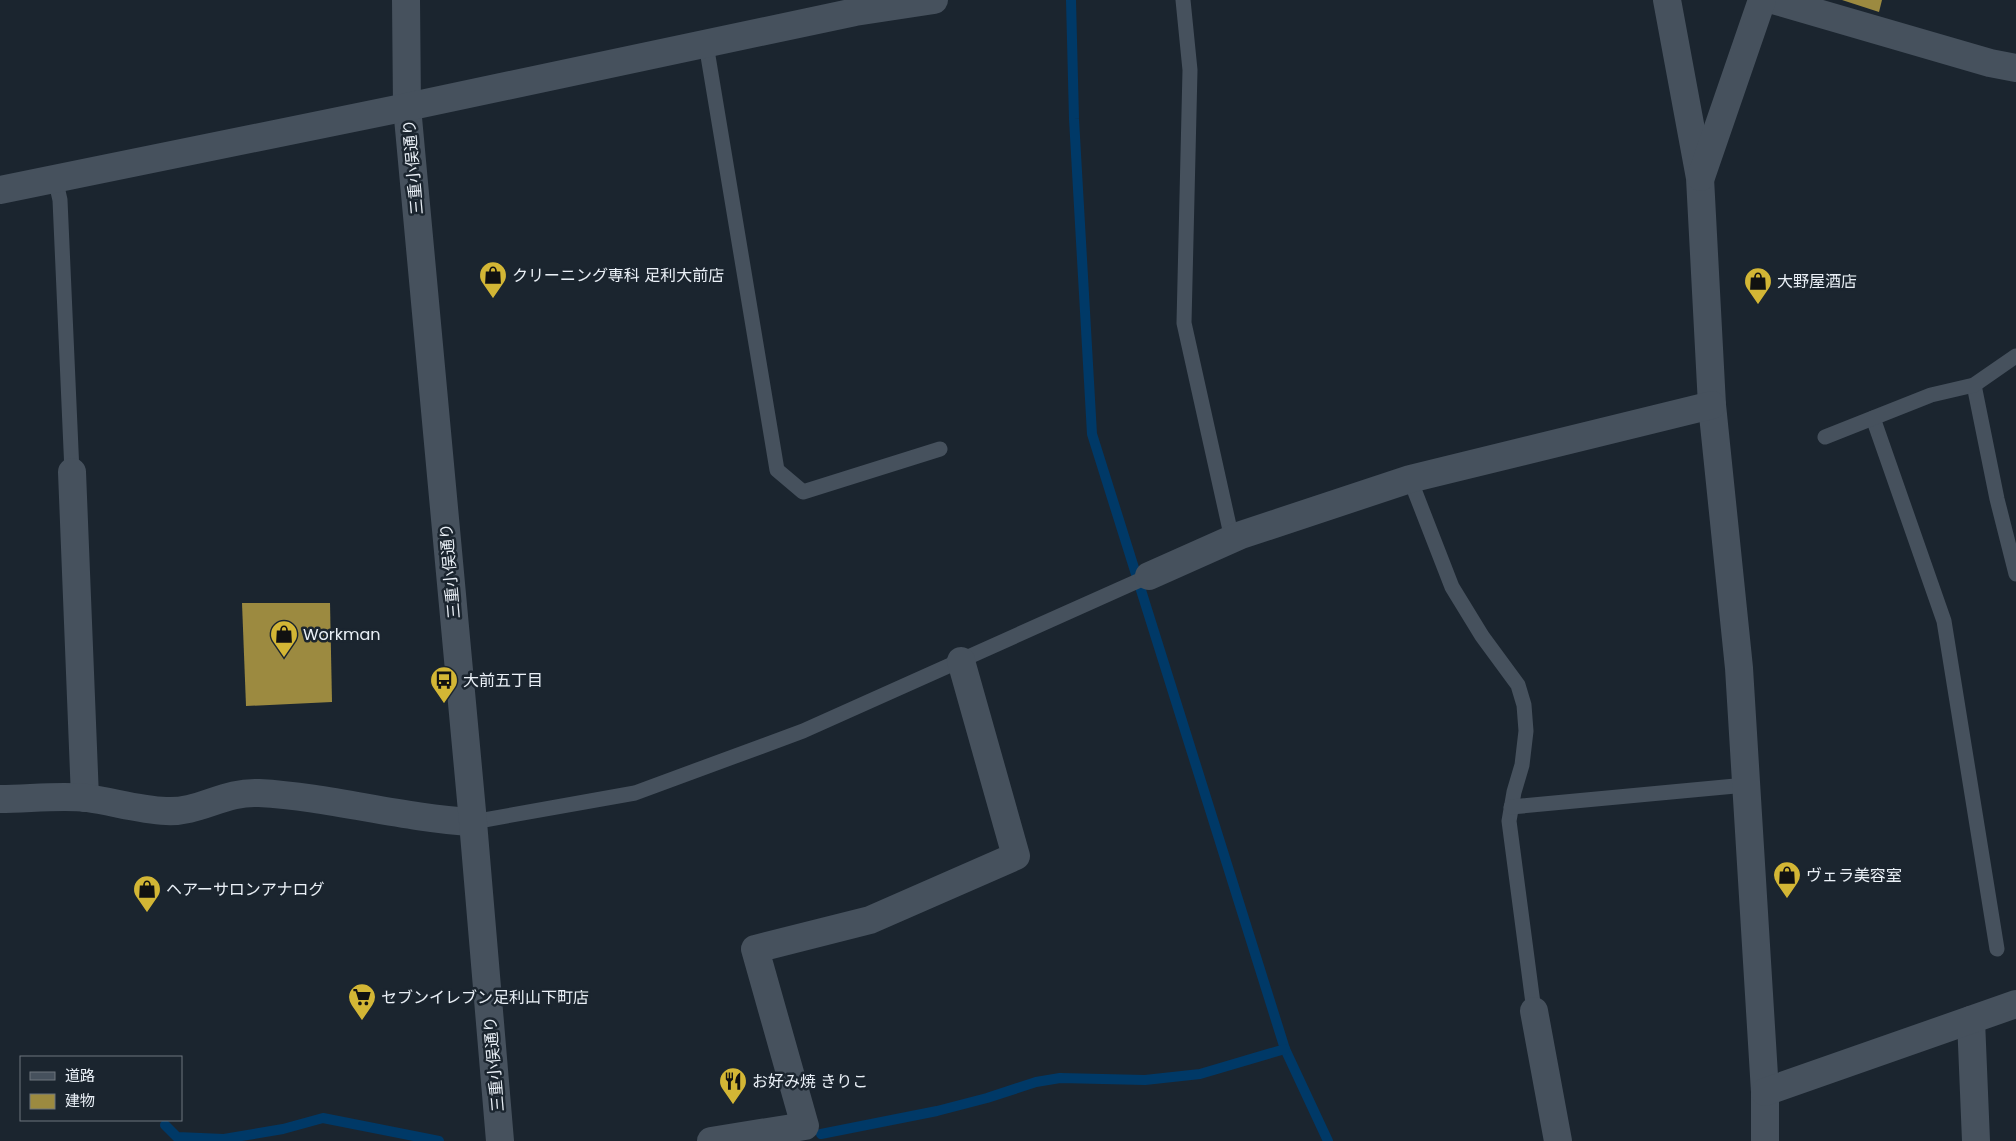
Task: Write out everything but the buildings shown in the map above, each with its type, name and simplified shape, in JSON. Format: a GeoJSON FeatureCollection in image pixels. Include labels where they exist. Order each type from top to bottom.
{"type":"FeatureCollection","features":[{"type":"Feature","properties":{"kind":"street","name":"三重小俣通り"},"geometry":{"type":"LineString","coordinates":[[406,0],[407,107],[474,822],[500,1141]]}},
{"type":"Feature","properties":{"kind":"street"},"geometry":{"type":"LineString","coordinates":[[0,190],[407,107],[855,12],[934,0]]}},
{"type":"Feature","properties":{"kind":"street"},"geometry":{"type":"LineString","coordinates":[[1667,0],[1700,178],[1712,405],[1739,668],[1765,1092],[1765,1141]]}},
{"type":"Feature","properties":{"kind":"street"},"geometry":{"type":"LineString","coordinates":[[1700,178],[1762,0]]}},
{"type":"Feature","properties":{"kind":"street"},"geometry":{"type":"LineString","coordinates":[[1773,0],[1990,63],[2016,68]]}},
{"type":"Feature","properties":{"kind":"street"},"geometry":{"type":"LineString","coordinates":[[1149,576],[1232,539],[1410,479],[1712,405]]}},
{"type":"Feature","properties":{"kind":"street"},"geometry":{"type":"LineString","coordinates":[[72,472],[85,798]]}},
{"type":"Feature","properties":{"kind":"street"},"geometry":{"type":"LineString","coordinates":[[711,1141],[805,1126],[755,949],[870,920],[1016,856],[961,660]]}},
{"type":"Feature","properties":{"kind":"street"},"geometry":{"type":"LineString","coordinates":[[0,799],[85,798],[167,811],[193,808],[234,794],[258,793],[324,801],[441,820],[474,822]]}},
{"type":"Feature","properties":{"kind":"street"},"geometry":{"type":"LineString","coordinates":[[1765,1092],[2016,1004]]}},
{"type":"Feature","properties":{"kind":"street"},"geometry":{"type":"LineString","coordinates":[[1534,1011],[1558,1141]]}},
{"type":"Feature","properties":{"kind":"street"},"geometry":{"type":"LineString","coordinates":[[1971,1020],[1976,1141]]}},
{"type":"Feature","properties":{"kind":"lane"},"geometry":{"type":"LineString","coordinates":[[1182,0],[1190,70],[1184,323],[1232,539]]}},
{"type":"Feature","properties":{"kind":"lane"},"geometry":{"type":"LineString","coordinates":[[706,44],[777,470],[803,492],[940,449]]}},
{"type":"Feature","properties":{"kind":"lane"},"geometry":{"type":"LineString","coordinates":[[55,178],[60,200],[72,472]]}},
{"type":"Feature","properties":{"kind":"lane"},"geometry":{"type":"LineString","coordinates":[[1825,437],[1931,395],[1974,385],[2016,356]]}},
{"type":"Feature","properties":{"kind":"lane"},"geometry":{"type":"LineString","coordinates":[[1974,385],[1997,499],[2016,574]]}},
{"type":"Feature","properties":{"kind":"lane"},"geometry":{"type":"LineString","coordinates":[[1873,418],[1944,621],[1997,949]]}},
{"type":"Feature","properties":{"kind":"lane"},"geometry":{"type":"LineString","coordinates":[[1410,479],[1452,587],[1482,636],[1518,685],[1524,705],[1526,731],[1523,756],[1509,820],[1534,1011]]}},
{"type":"Feature","properties":{"kind":"lane"},"geometry":{"type":"LineString","coordinates":[[474,822],[635,792],[803,731],[1149,576]]}},
{"type":"Feature","properties":{"kind":"lane"},"geometry":{"type":"LineString","coordinates":[[1511,807],[1746,784]]}},
{"type":"Feature","properties":{"kind":"waterway"},"geometry":{"type":"LineString","coordinates":[[1071,0],[1074,119],[1092,434],[1285,1049],[1328,1141]]}},
{"type":"Feature","properties":{"kind":"waterway"},"geometry":{"type":"LineString","coordinates":[[821,1134],[937,1111],[987,1098],[1036,1082],[1060,1078],[1145,1080],[1200,1074],[1285,1049]]}},
{"type":"Feature","properties":{"kind":"waterway"},"geometry":{"type":"LineString","coordinates":[[165,1125],[177,1137],[224,1139],[283,1129],[323,1118],[439,1141]]}},
{"type":"Feature","properties":{"kind":"place","name":"クリーニング専科 足利大前店"},"geometry":{"type":"Point","coordinates":[493,299]}},
{"type":"Feature","properties":{"kind":"place","name":"大野屋酒店"},"geometry":{"type":"Point","coordinates":[1758,305]}},
{"type":"Feature","properties":{"kind":"place","name":"Workman"},"geometry":{"type":"Point","coordinates":[284,658]}},
{"type":"Feature","properties":{"kind":"place","name":"大前五丁目"},"geometry":{"type":"Point","coordinates":[444,704]}},
{"type":"Feature","properties":{"kind":"place","name":"ヴェラ美容室"},"geometry":{"type":"Point","coordinates":[1787,899]}},
{"type":"Feature","properties":{"kind":"place","name":"ヘアーサロンアナログ"},"geometry":{"type":"Point","coordinates":[147,913]}},
{"type":"Feature","properties":{"kind":"place","name":"セブンイレブン足利山下町店"},"geometry":{"type":"Point","coordinates":[362,1021]}},
{"type":"Feature","properties":{"kind":"place","name":"お好み焼 きりこ"},"geometry":{"type":"Point","coordinates":[733,1105]}}]}
